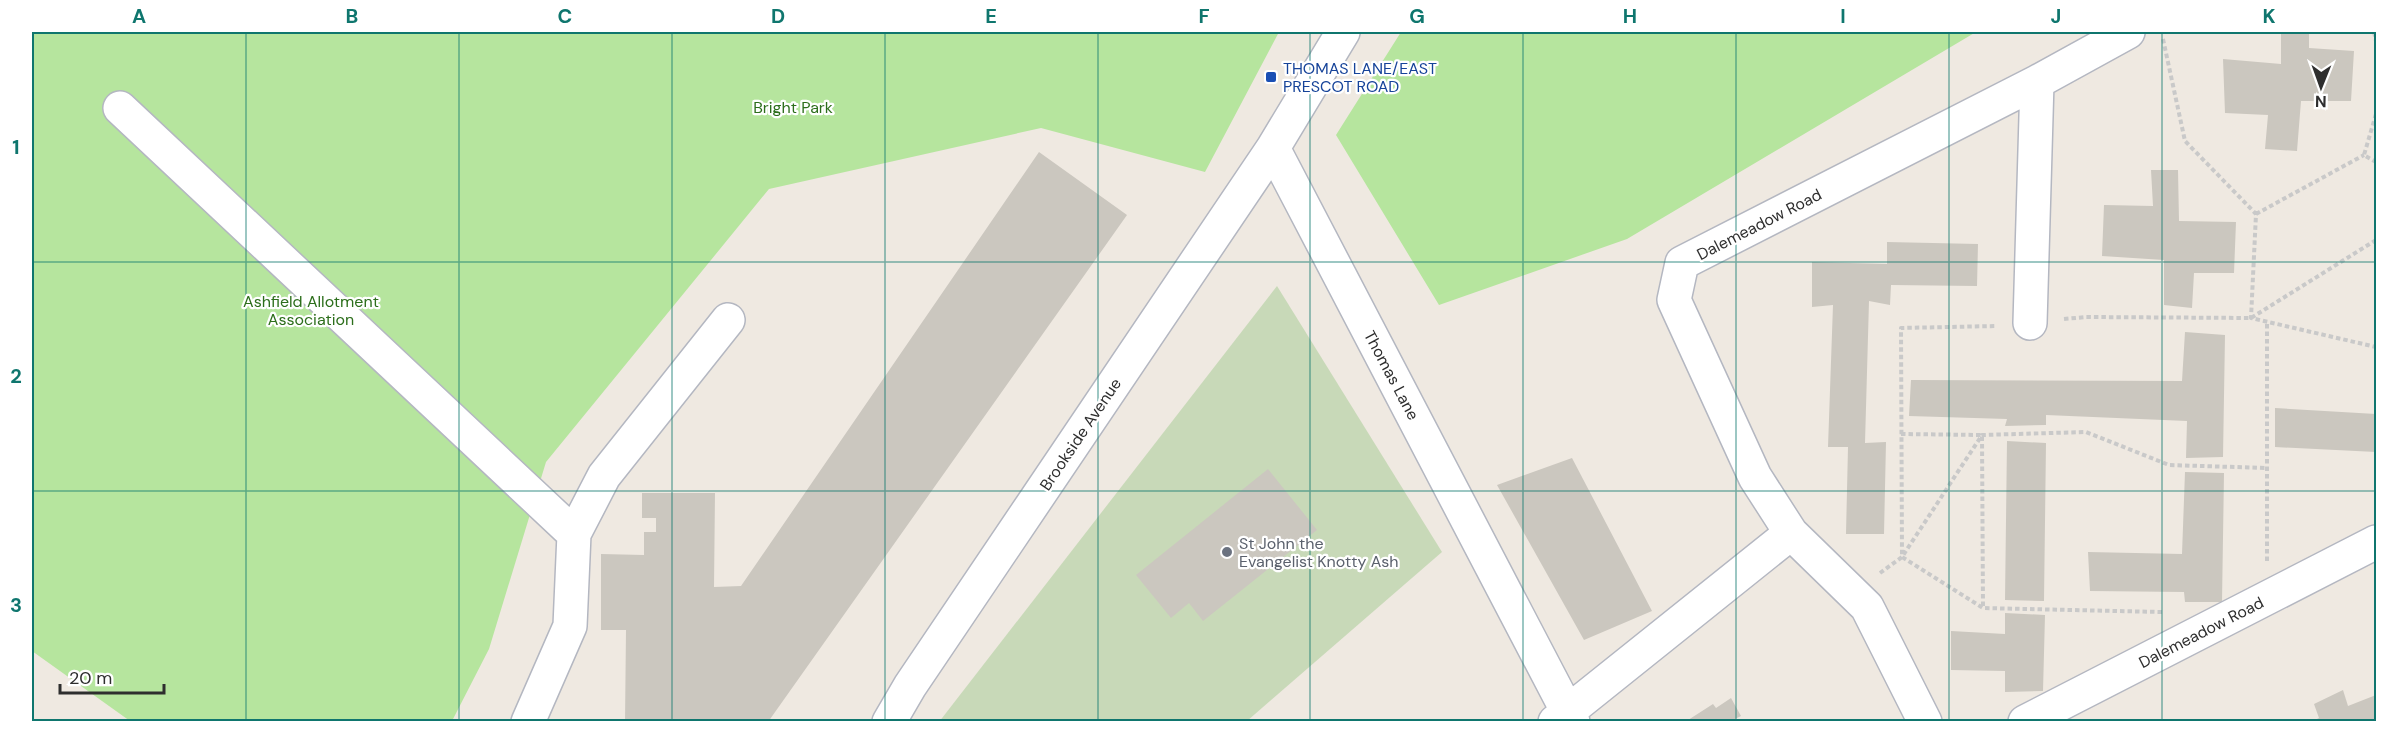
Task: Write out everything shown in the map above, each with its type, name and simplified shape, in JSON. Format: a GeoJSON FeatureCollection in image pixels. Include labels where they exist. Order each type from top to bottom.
{"type":"FeatureCollection","features":[{"type":"Feature","properties":{"kind":"street"},"geometry":{"type":"LineString","coordinates":[[1273,148],[1342,32]]}},
{"type":"Feature","properties":{"kind":"street","name":"Dalemeadow Road"},"geometry":{"type":"LineString","coordinates":[[1925,722],[1867,608],[1791,533],[1755,477],[1674,300],[1682,263],[2037,82],[2128,32]]}},
{"type":"Feature","properties":{"kind":"street"},"geometry":{"type":"LineString","coordinates":[[2030,323],[2037,82]]}},
{"type":"Feature","properties":{"kind":"street"},"geometry":{"type":"LineString","coordinates":[[120,108],[574,534]]}},
{"type":"Feature","properties":{"kind":"street","name":"Thomas Lane"},"geometry":{"type":"LineString","coordinates":[[1273,148],[1565,718]]}},
{"type":"Feature","properties":{"kind":"street","name":"Brookside Avenue"},"geometry":{"type":"LineString","coordinates":[[889,722],[910,686],[1273,148]]}},
{"type":"Feature","properties":{"kind":"street"},"geometry":{"type":"LineString","coordinates":[[528,722],[570,626],[574,534],[604,476],[728,321]]}},
{"type":"Feature","properties":{"kind":"street"},"geometry":{"type":"LineString","coordinates":[[1565,718],[1791,533]]}},
{"type":"Feature","properties":{"kind":"street","name":"Dalemeadow Road"},"geometry":{"type":"LineString","coordinates":[[2025,722],[2376,542]]}},
{"type":"Feature","properties":{"kind":"path"},"geometry":{"type":"LineString","coordinates":[[2161,32],[2185,141],[2256,214],[2251,318]]}},
{"type":"Feature","properties":{"kind":"path"},"geometry":{"type":"LineString","coordinates":[[2374,32],[2376,41]]}},
{"type":"Feature","properties":{"kind":"path"},"geometry":{"type":"LineString","coordinates":[[2256,214],[2364,155],[2376,114]]}},
{"type":"Feature","properties":{"kind":"path"},"geometry":{"type":"LineString","coordinates":[[2364,155],[2376,162]]}},
{"type":"Feature","properties":{"kind":"path"},"geometry":{"type":"LineString","coordinates":[[2251,318],[2376,240]]}},
{"type":"Feature","properties":{"kind":"path"},"geometry":{"type":"LineString","coordinates":[[1902,557],[1901,328],[1981,328],[2086,317],[2251,318],[2376,347]]}},
{"type":"Feature","properties":{"kind":"path"},"geometry":{"type":"LineString","coordinates":[[2267,322],[2267,598]]}},
{"type":"Feature","properties":{"kind":"path"},"geometry":{"type":"LineString","coordinates":[[1901,434],[1982,435],[2086,432],[2169,465],[2267,468]]}},
{"type":"Feature","properties":{"kind":"path"},"geometry":{"type":"LineString","coordinates":[[1852,593],[1902,557],[1982,435]]}},
{"type":"Feature","properties":{"kind":"path"},"geometry":{"type":"LineString","coordinates":[[1982,435],[1983,608]]}},
{"type":"Feature","properties":{"kind":"path"},"geometry":{"type":"LineString","coordinates":[[1902,557],[1983,608],[2164,612]]}},
{"type":"Feature","properties":{"kind":"green space","name":"Ashfield Allotment Association"},"geometry":{"type":"Polygon","coordinates":[[[32,32],[1279,32],[1205,172],[1041,128],[769,189],[546,462],[489,649],[452,721],[130,721],[32,651],[32,32]]]}},
{"type":"Feature","properties":{"kind":"green space"},"geometry":{"type":"Polygon","coordinates":[[[1401,32],[1976,32],[1627,239],[1439,305],[1336,135],[1401,32]]]}},
{"type":"Feature","properties":{"kind":"green space"},"geometry":{"type":"Polygon","coordinates":[[[1277,286],[1442,552],[1247,721],[939,722],[1277,286]]]}},
{"type":"Feature","properties":{"kind":"building"},"geometry":{"type":"Polygon","coordinates":[[[2281,32],[2309,32],[2309,48],[2354,51],[2351,101],[2301,101],[2297,151],[2265,149],[2268,115],[2225,113],[2223,59],[2281,64],[2281,32]]]}},
{"type":"Feature","properties":{"kind":"building"},"geometry":{"type":"Polygon","coordinates":[[[1039,152],[1127,215],[768,722],[625,722],[626,630],[601,630],[601,554],[644,555],[644,532],[656,532],[656,518],[642,518],[642,493],[715,493],[714,587],[741,586],[1039,152]]]}},
{"type":"Feature","properties":{"kind":"building"},"geometry":{"type":"Polygon","coordinates":[[[2151,170],[2178,170],[2179,221],[2236,222],[2234,273],[2194,273],[2192,308],[2164,305],[2164,260],[2102,256],[2104,205],[2153,206],[2151,170]]]}},
{"type":"Feature","properties":{"kind":"building"},"geometry":{"type":"Polygon","coordinates":[[[1887,242],[1978,244],[1977,286],[1891,285],[1890,305],[1869,301],[1865,443],[1886,442],[1884,534],[1846,534],[1848,447],[1828,447],[1833,305],[1812,307],[1812,262],[1887,264],[1887,242]]]}},
{"type":"Feature","properties":{"kind":"building"},"geometry":{"type":"Polygon","coordinates":[[[2185,332],[2225,335],[2223,457],[2186,458],[2187,421],[2046,415],[2046,425],[2005,426],[2007,419],[1909,416],[1911,380],[2182,381],[2185,332]]]}},
{"type":"Feature","properties":{"kind":"building"},"geometry":{"type":"Polygon","coordinates":[[[2275,408],[2376,414],[2376,452],[2275,447],[2275,408]]]}},
{"type":"Feature","properties":{"kind":"building"},"geometry":{"type":"Polygon","coordinates":[[[2007,441],[2046,443],[2044,601],[2005,600],[2007,441]]]}},
{"type":"Feature","properties":{"kind":"building"},"geometry":{"type":"Polygon","coordinates":[[[1572,458],[1652,611],[1584,640],[1497,485],[1572,458]]]}},
{"type":"Feature","properties":{"kind":"building","name":"St John the Evangelist Knotty Ash"},"geometry":{"type":"Polygon","coordinates":[[[1268,469],[1317,530],[1203,621],[1189,603],[1171,618],[1136,575],[1268,469]]]}},
{"type":"Feature","properties":{"kind":"building"},"geometry":{"type":"Polygon","coordinates":[[[2185,472],[2224,473],[2222,602],[2185,602],[2184,592],[2090,591],[2088,552],[2182,554],[2185,472]]]}},
{"type":"Feature","properties":{"kind":"building"},"geometry":{"type":"Polygon","coordinates":[[[2005,613],[2045,615],[2043,691],[2005,692],[2005,671],[1951,670],[1951,631],[2005,634],[2005,613]]]}},
{"type":"Feature","properties":{"kind":"building"},"geometry":{"type":"Polygon","coordinates":[[[2343,690],[2348,706],[2376,695],[2376,722],[2311,722],[2319,718],[2314,704],[2343,690]]]}},
{"type":"Feature","properties":{"kind":"building"},"geometry":{"type":"Polygon","coordinates":[[[1731,698],[1741,716],[1729,722],[1685,722],[1713,704],[1716,708],[1731,698]]]}},
{"type":"Feature","properties":{"kind":"place","name":"THOMAS LANE/EAST PRESCOT ROAD"},"geometry":{"type":"Point","coordinates":[1271,77]}},
{"type":"Feature","properties":{"kind":"place","name":"St John the Evangelist Knotty Ash"},"geometry":{"type":"Point","coordinates":[1227,552]}},
{"type":"Feature","properties":{"kind":"park label","name":"Bright Park"},"geometry":{"type":"Point","coordinates":[793,107]}}]}
